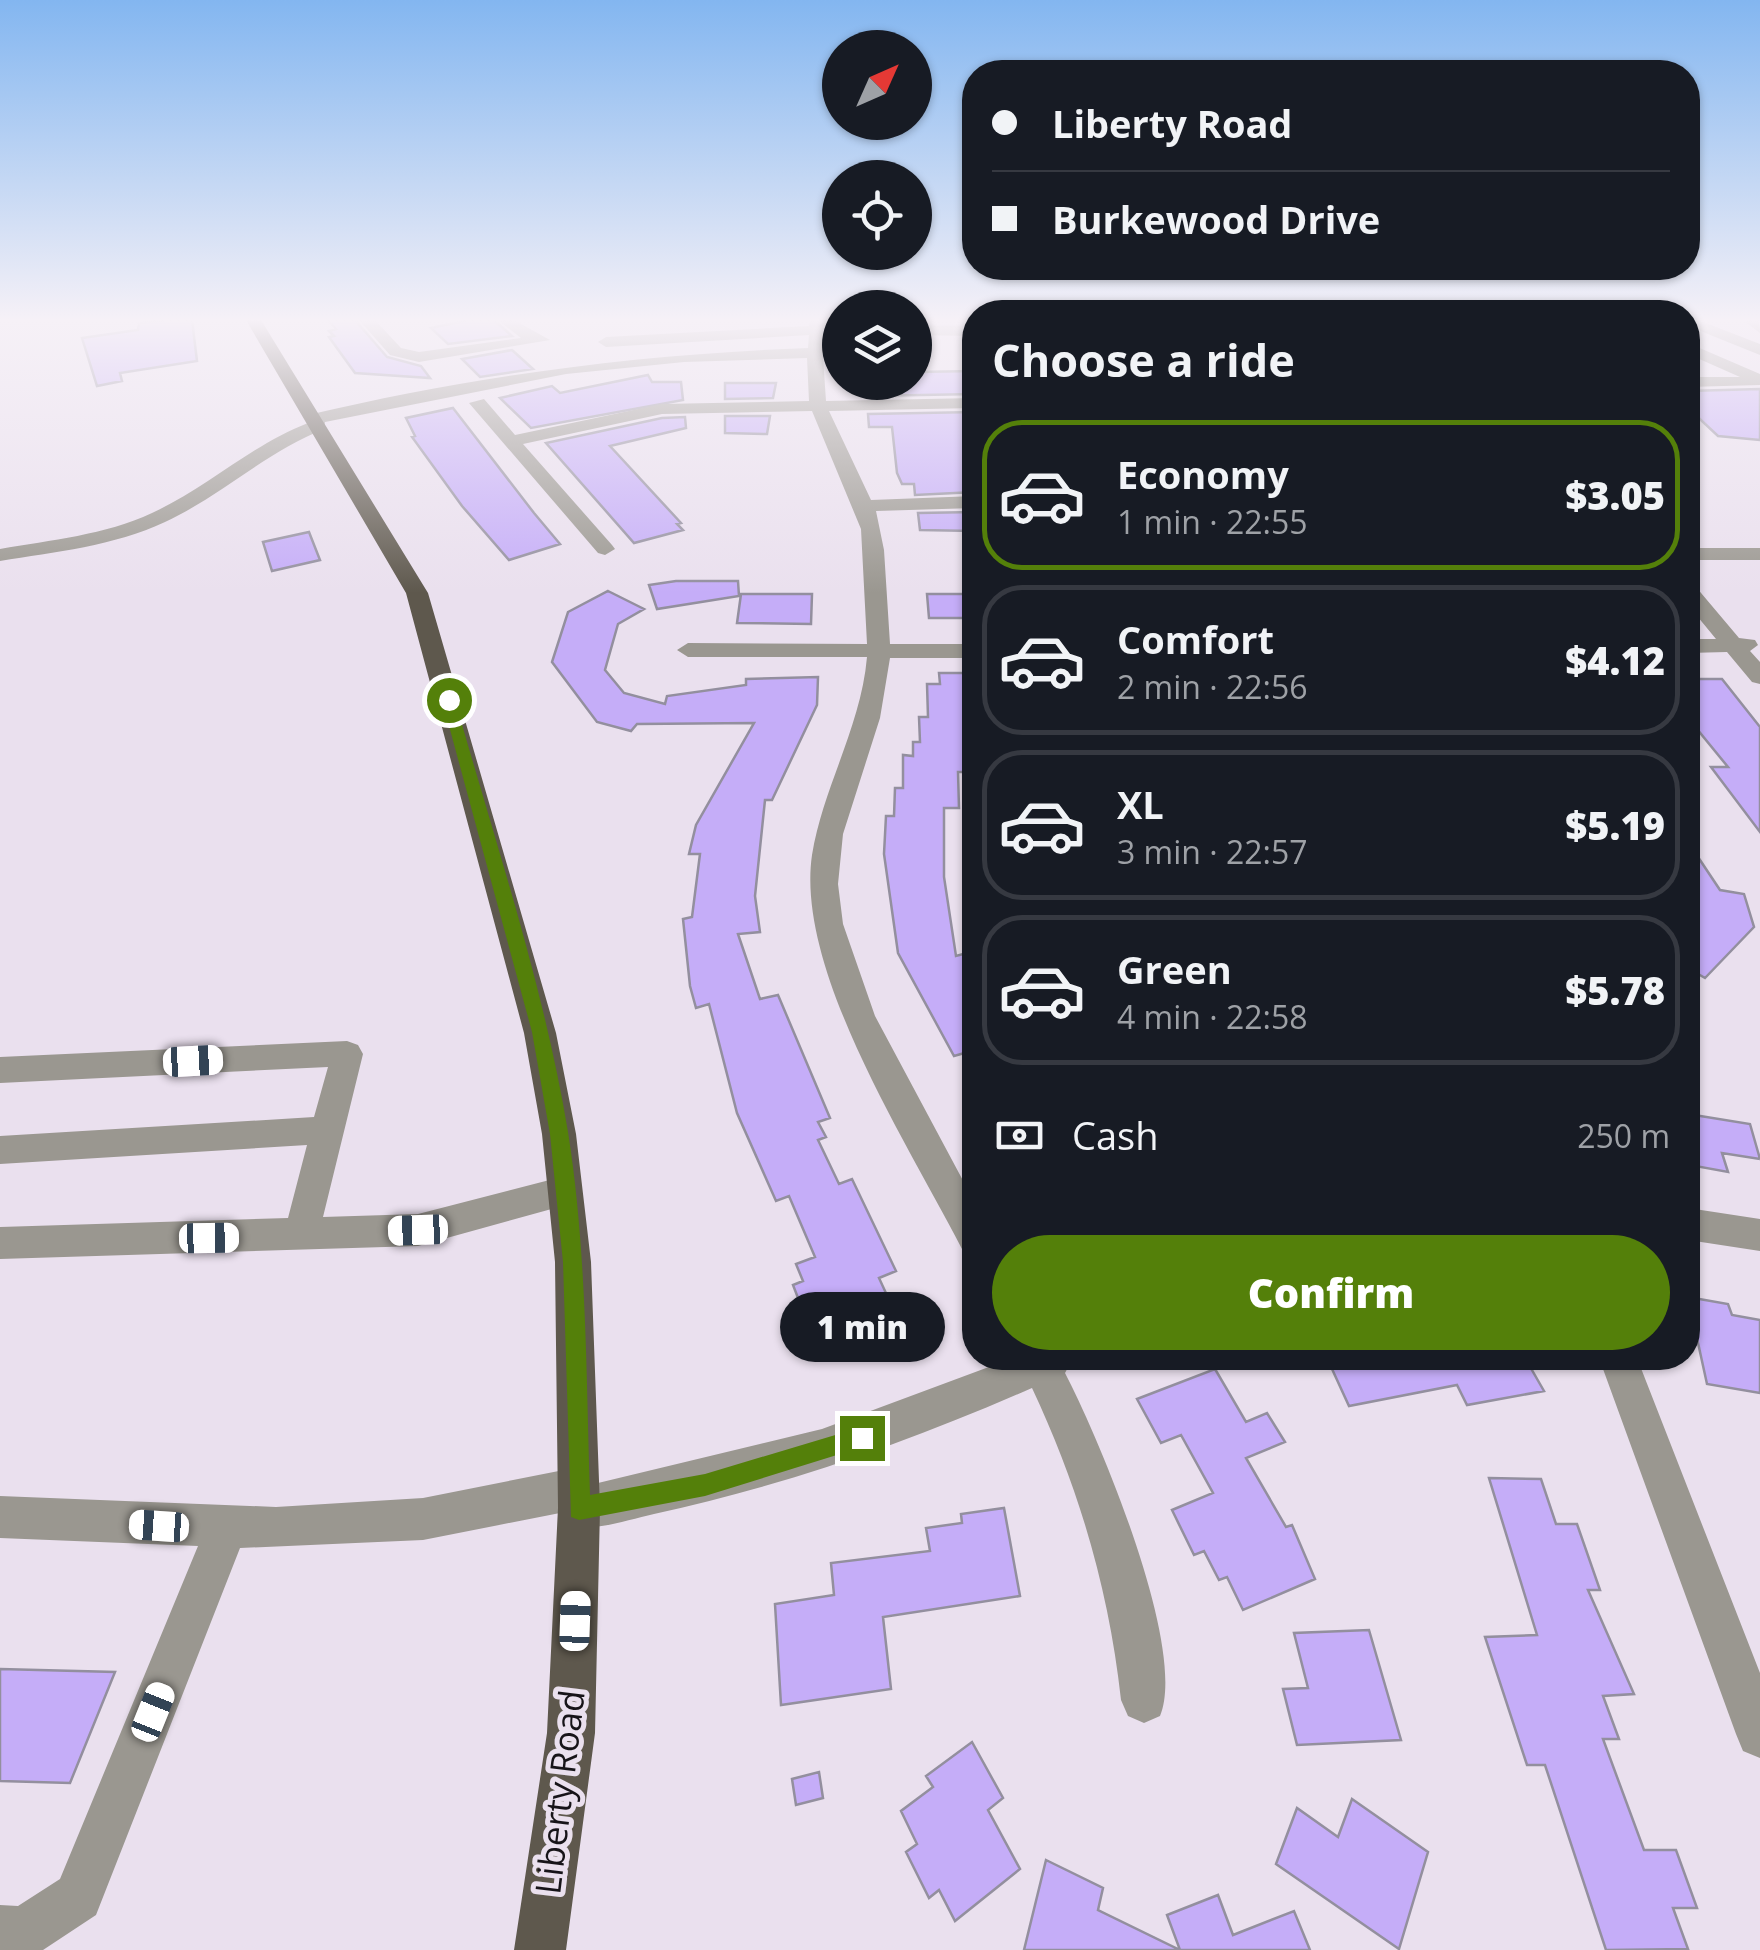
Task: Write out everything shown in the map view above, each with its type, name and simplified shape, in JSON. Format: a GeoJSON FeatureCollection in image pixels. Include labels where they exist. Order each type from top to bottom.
{"type":"FeatureCollection","features":[{"type":"Feature","properties":{"kind":"main road","name":"Liberty Road"},"geometry":{"type":"LineString","coordinates":[[309,411],[400,560],[428,625],[540,1032],[565,1190],[572,1262],[579,1498],[571,1733],[540,1950]]}},
{"type":"Feature","properties":{"kind":"street"},"geometry":{"type":"LineString","coordinates":[[0,556],[139,526],[179,507],[286,436],[316,422],[363,411]]}},
{"type":"Feature","properties":{"kind":"street"},"geometry":{"type":"LineString","coordinates":[[484,411],[605,549]]}},
{"type":"Feature","properties":{"kind":"street"},"geometry":{"type":"LineString","coordinates":[[510,441],[652,411]]}},
{"type":"Feature","properties":{"kind":"street"},"geometry":{"type":"LineString","coordinates":[[822,411],[866,506],[874,548],[876,650],[876,683],[862,744],[836,805],[828,837],[824,884],[829,924],[848,988],[962,1212]]}},
{"type":"Feature","properties":{"kind":"street"},"geometry":{"type":"LineString","coordinates":[[866,506],[962,502]]}},
{"type":"Feature","properties":{"kind":"street"},"geometry":{"type":"LineString","coordinates":[[1700,554],[1760,554]]}},
{"type":"Feature","properties":{"kind":"street"},"geometry":{"type":"LineString","coordinates":[[1700,606],[1760,677]]}},
{"type":"Feature","properties":{"kind":"street"},"geometry":{"type":"LineString","coordinates":[[1700,646],[1760,645]]}},
{"type":"Feature","properties":{"kind":"street"},"geometry":{"type":"LineString","coordinates":[[688,650],[962,651]]}},
{"type":"Feature","properties":{"kind":"street"},"geometry":{"type":"LineString","coordinates":[[0,1070],[348,1054],[301,1235]]}},
{"type":"Feature","properties":{"kind":"street"},"geometry":{"type":"LineString","coordinates":[[0,1150],[328,1130]]}},
{"type":"Feature","properties":{"kind":"street"},"geometry":{"type":"LineString","coordinates":[[0,1243],[418,1230],[565,1190]]}},
{"type":"Feature","properties":{"kind":"street"},"geometry":{"type":"LineString","coordinates":[[1700,1226],[1760,1234]]}},
{"type":"Feature","properties":{"kind":"street"},"geometry":{"type":"LineString","coordinates":[[0,1516],[227,1528],[423,1519],[705,1485],[890,1428],[1021,1370]]}},
{"type":"Feature","properties":{"kind":"street"},"geometry":{"type":"LineString","coordinates":[[1048,1370],[1123,1572],[1144,1700]]}},
{"type":"Feature","properties":{"kind":"street"},"geometry":{"type":"LineString","coordinates":[[1623,1370],[1760,1734]]}},
{"type":"Feature","properties":{"kind":"street"},"geometry":{"type":"LineString","coordinates":[[0,1931],[24,1932],[78,1897],[227,1528]]}},
{"type":"Feature","properties":{"kind":"building"},"geometry":{"type":"Polygon","coordinates":[[[455,411],[560,544],[509,560],[462,506],[412,437],[415,436],[406,418],[455,411]]]}},
{"type":"Feature","properties":{"kind":"building"},"geometry":{"type":"Polygon","coordinates":[[[513,411],[623,411],[531,428],[513,411]]]}},
{"type":"Feature","properties":{"kind":"building"},"geometry":{"type":"Polygon","coordinates":[[[1700,411],[1760,411],[1760,440],[1718,436],[1700,419],[1700,411]]]}},
{"type":"Feature","properties":{"kind":"building"},"geometry":{"type":"Polygon","coordinates":[[[962,412],[962,493],[915,495],[914,484],[902,484],[897,473],[892,427],[869,427],[868,414],[962,412]]]}},
{"type":"Feature","properties":{"kind":"building"},"geometry":{"type":"Polygon","coordinates":[[[725,416],[770,416],[767,434],[725,433],[725,416]]]}},
{"type":"Feature","properties":{"kind":"building"},"geometry":{"type":"Polygon","coordinates":[[[685,417],[686,428],[610,446],[681,523],[677,524],[683,530],[634,543],[546,443],[662,418],[685,417]]]}},
{"type":"Feature","properties":{"kind":"building"},"geometry":{"type":"Polygon","coordinates":[[[962,512],[962,531],[920,530],[918,513],[962,512]]]}},
{"type":"Feature","properties":{"kind":"building"},"geometry":{"type":"Polygon","coordinates":[[[309,532],[320,560],[272,571],[263,542],[309,532]]]}},
{"type":"Feature","properties":{"kind":"building"},"geometry":{"type":"Polygon","coordinates":[[[738,581],[739,596],[657,609],[649,585],[738,581]]]}},
{"type":"Feature","properties":{"kind":"building"},"geometry":{"type":"Polygon","coordinates":[[[608,591],[644,609],[618,624],[605,670],[624,693],[665,704],[667,696],[746,685],[746,679],[818,677],[817,705],[772,800],[765,800],[755,896],[760,932],[738,934],[760,999],[778,995],[830,1118],[818,1122],[826,1137],[818,1140],[839,1184],[852,1179],[896,1271],[879,1278],[897,1317],[826,1346],[811,1307],[803,1311],[793,1285],[803,1281],[796,1264],[815,1257],[789,1196],[776,1201],[737,1113],[709,1004],[696,1008],[690,986],[683,919],[692,917],[700,854],[689,854],[696,825],[754,723],[637,724],[631,731],[597,722],[552,662],[568,612],[608,591]]]}},
{"type":"Feature","properties":{"kind":"building"},"geometry":{"type":"Polygon","coordinates":[[[741,594],[812,594],[811,624],[737,623],[741,594]]]}},
{"type":"Feature","properties":{"kind":"building"},"geometry":{"type":"Polygon","coordinates":[[[927,594],[962,594],[962,618],[929,618],[927,594]]]}},
{"type":"Feature","properties":{"kind":"building"},"geometry":{"type":"Polygon","coordinates":[[[939,673],[962,673],[959,808],[944,808],[944,877],[956,956],[962,954],[962,1054],[954,1056],[898,953],[884,854],[886,816],[894,816],[895,788],[903,788],[903,755],[913,756],[913,742],[920,742],[919,717],[928,717],[927,684],[940,684],[939,673]]]}},
{"type":"Feature","properties":{"kind":"building"},"geometry":{"type":"Polygon","coordinates":[[[1700,679],[1722,679],[1760,727],[1760,832],[1711,767],[1728,767],[1700,733],[1700,679]]]}},
{"type":"Feature","properties":{"kind":"building"},"geometry":{"type":"Polygon","coordinates":[[[1700,860],[1720,890],[1744,894],[1754,927],[1705,978],[1700,975],[1700,860]]]}},
{"type":"Feature","properties":{"kind":"building"},"geometry":{"type":"Polygon","coordinates":[[[1700,1116],[1750,1124],[1760,1159],[1722,1153],[1728,1172],[1700,1167],[1700,1116]]]}},
{"type":"Feature","properties":{"kind":"building"},"geometry":{"type":"Polygon","coordinates":[[[1700,1299],[1728,1304],[1732,1315],[1760,1320],[1760,1393],[1707,1384],[1700,1352],[1700,1299]]]}},
{"type":"Feature","properties":{"kind":"building"},"geometry":{"type":"Polygon","coordinates":[[[1216,1370],[1246,1422],[1267,1413],[1285,1442],[1246,1458],[1286,1527],[1292,1525],[1315,1579],[1243,1610],[1227,1577],[1219,1580],[1204,1551],[1194,1555],[1172,1510],[1213,1493],[1181,1435],[1161,1443],[1137,1399],[1216,1370]]]}},
{"type":"Feature","properties":{"kind":"building"},"geometry":{"type":"Polygon","coordinates":[[[1332,1370],[1532,1370],[1544,1391],[1467,1405],[1457,1385],[1349,1406],[1332,1370]]]}},
{"type":"Feature","properties":{"kind":"building"},"geometry":{"type":"Polygon","coordinates":[[[1489,1478],[1541,1479],[1556,1524],[1577,1524],[1600,1590],[1588,1590],[1634,1694],[1603,1696],[1619,1739],[1603,1739],[1644,1850],[1676,1850],[1697,1908],[1673,1908],[1688,1949],[1606,1950],[1545,1765],[1527,1765],[1485,1637],[1537,1635],[1489,1478]]]}},
{"type":"Feature","properties":{"kind":"building"},"geometry":{"type":"Polygon","coordinates":[[[1004,1508],[1020,1596],[883,1617],[891,1689],[781,1705],[775,1604],[834,1595],[831,1563],[930,1551],[926,1528],[962,1523],[961,1514],[1004,1508]]]}},
{"type":"Feature","properties":{"kind":"building"},"geometry":{"type":"Polygon","coordinates":[[[1369,1630],[1401,1740],[1297,1745],[1283,1689],[1308,1688],[1294,1633],[1369,1630]]]}},
{"type":"Feature","properties":{"kind":"building"},"geometry":{"type":"Polygon","coordinates":[[[0,1669],[115,1672],[70,1783],[0,1781],[0,1669]]]}},
{"type":"Feature","properties":{"kind":"building"},"geometry":{"type":"Polygon","coordinates":[[[972,1742],[1003,1798],[988,1810],[1020,1869],[955,1921],[939,1890],[929,1898],[906,1852],[917,1844],[901,1811],[933,1787],[926,1776],[972,1742]]]}},
{"type":"Feature","properties":{"kind":"building"},"geometry":{"type":"Polygon","coordinates":[[[819,1772],[823,1798],[796,1805],[792,1779],[819,1772]]]}},
{"type":"Feature","properties":{"kind":"building"},"geometry":{"type":"Polygon","coordinates":[[[1352,1799],[1428,1852],[1399,1949],[1276,1864],[1297,1808],[1338,1837],[1352,1799]]]}},
{"type":"Feature","properties":{"kind":"building"},"geometry":{"type":"Polygon","coordinates":[[[1046,1860],[1103,1888],[1098,1910],[1180,1950],[1024,1950],[1046,1860]]]}},
{"type":"Feature","properties":{"kind":"building"},"geometry":{"type":"Polygon","coordinates":[[[1218,1895],[1233,1935],[1294,1911],[1310,1950],[1180,1950],[1167,1915],[1218,1895]]]}},
{"type":"Feature","properties":{"kind":"route"},"geometry":{"type":"LineString","coordinates":[[449,700],[540,1032],[559,1134],[572,1262],[579,1508],[705,1485],[862,1438]]}}]}
